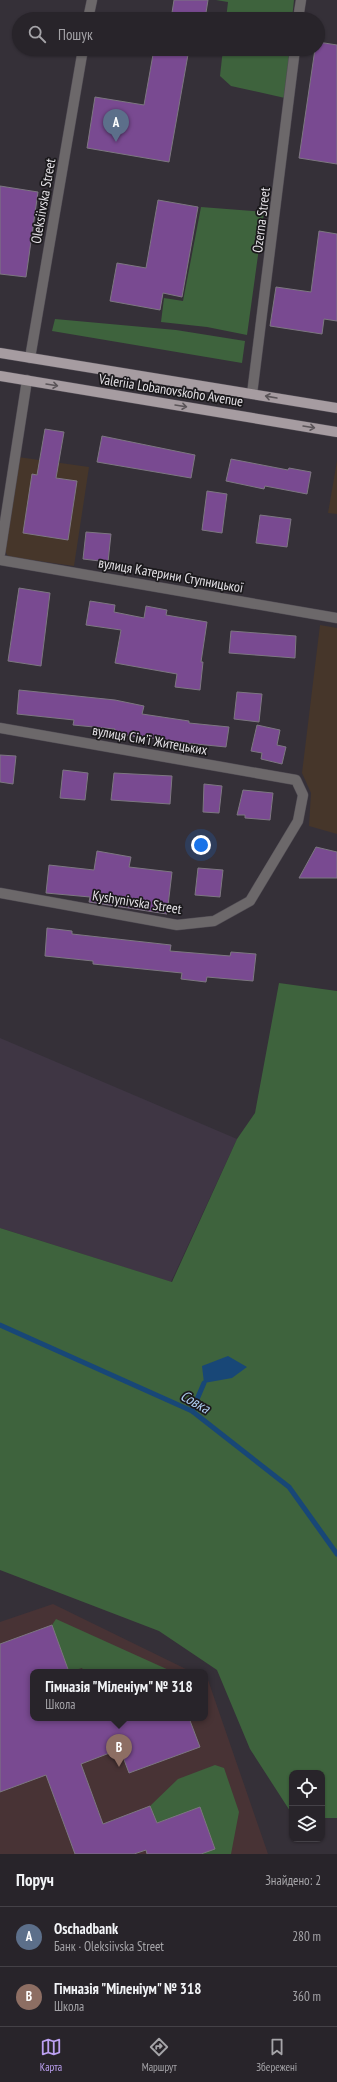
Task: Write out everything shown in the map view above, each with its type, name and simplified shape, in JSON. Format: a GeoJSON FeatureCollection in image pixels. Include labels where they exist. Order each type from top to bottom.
{"type":"FeatureCollection","features":[{"type":"Feature","properties":{"kind":"main road","name":"Valeriia Lobanovskoho Avenue"},"geometry":{"type":"LineString","coordinates":[[0,353],[337,408]]}},
{"type":"Feature","properties":{"kind":"main road","name":"Valeriia Lobanovskoho Avenue"},"geometry":{"type":"LineString","coordinates":[[0,376],[337,432]]}},
{"type":"Feature","properties":{"kind":"street"},"geometry":{"type":"LineString","coordinates":[[89,12],[92,0]]}},
{"type":"Feature","properties":{"kind":"street"},"geometry":{"type":"LineString","coordinates":[[299,12],[301,0]]}},
{"type":"Feature","properties":{"kind":"street","name":"Oleksiivska Street"},"geometry":{"type":"LineString","coordinates":[[30,358],[82,56]]}},
{"type":"Feature","properties":{"kind":"street","name":"Ozerna Street"},"geometry":{"type":"LineString","coordinates":[[252,394],[294,56]]}},
{"type":"Feature","properties":{"kind":"street"},"geometry":{"type":"LineString","coordinates":[[0,554],[27,380]]}},
{"type":"Feature","properties":{"kind":"street","name":"вулиця Катерини Ступницької"},"geometry":{"type":"LineString","coordinates":[[0,560],[337,618]]}},
{"type":"Feature","properties":{"kind":"street","name":"вулиця Сімʼї Житецьких"},"geometry":{"type":"LineString","coordinates":[[0,728],[296,780]]}},
{"type":"Feature","properties":{"kind":"street","name":"Kyshynivska Street"},"geometry":{"type":"LineString","coordinates":[[0,893],[177,925],[214,921],[250,901],[298,821],[302,795],[296,780]]}},
{"type":"Feature","properties":{"kind":"shaded area"},"geometry":{"type":"Polygon","coordinates":[[[18,457],[89,467],[74,566],[11,557],[7,555],[5,550],[18,457]]]}},
{"type":"Feature","properties":{"kind":"shaded area"},"geometry":{"type":"Polygon","coordinates":[[[337,461],[337,514],[328,513],[337,461]]]}},
{"type":"Feature","properties":{"kind":"shaded area"},"geometry":{"type":"Polygon","coordinates":[[[320,625],[337,628],[337,834],[309,826],[311,793],[302,773],[320,625]]]}},
{"type":"Feature","properties":{"kind":"shaded area"},"geometry":{"type":"Polygon","coordinates":[[[0,1038],[237,1139],[171,1282],[0,1228],[0,1038]]]}},
{"type":"Feature","properties":{"kind":"shaded area"},"geometry":{"type":"Polygon","coordinates":[[[53,1604],[186,1669],[30,1669],[30,1721],[208,1721],[208,1680],[268,1854],[0,1854],[0,1622],[53,1604]]]}},
{"type":"Feature","properties":{"kind":"green space"},"geometry":{"type":"Polygon","coordinates":[[[216,0],[294,0],[293,12],[227,12],[228,2],[216,0]]]}},
{"type":"Feature","properties":{"kind":"green space"},"geometry":{"type":"Polygon","coordinates":[[[222,56],[289,56],[285,98],[231,86],[220,76],[222,56]]]}},
{"type":"Feature","properties":{"kind":"green space"},"geometry":{"type":"Polygon","coordinates":[[[201,207],[264,212],[247,335],[207,327],[161,322],[164,298],[183,301],[201,207]]]}},
{"type":"Feature","properties":{"kind":"green space"},"geometry":{"type":"Polygon","coordinates":[[[55,319],[176,330],[245,341],[242,363],[52,331],[55,319]]]}},
{"type":"Feature","properties":{"kind":"green space"},"geometry":{"type":"Polygon","coordinates":[[[279,983],[337,991],[337,1818],[325,1818],[325,1770],[289,1770],[289,1809],[250,1749],[217,1670],[159,1631],[0,1570],[0,1228],[172,1282],[237,1139],[255,1113],[279,983]]]}},
{"type":"Feature","properties":{"kind":"green space"},"geometry":{"type":"Polygon","coordinates":[[[56,1619],[167,1669],[68,1669],[52,1625],[56,1619]]]}},
{"type":"Feature","properties":{"kind":"green space"},"geometry":{"type":"Polygon","coordinates":[[[215,1765],[224,1768],[239,1812],[231,1854],[201,1854],[215,1848],[200,1808],[157,1823],[150,1806],[178,1779],[215,1765]]]}},
{"type":"Feature","properties":{"kind":"water"},"geometry":{"type":"Polygon","coordinates":[[[228,1356],[247,1367],[232,1378],[204,1383],[202,1366],[228,1356]]]}},
{"type":"Feature","properties":{"kind":"building"},"geometry":{"type":"Polygon","coordinates":[[[174,0],[208,0],[206,12],[172,12],[174,0]]]}},
{"type":"Feature","properties":{"kind":"building"},"geometry":{"type":"Polygon","coordinates":[[[325,43],[337,45],[337,164],[299,158],[314,56],[325,56],[325,43]]]}},
{"type":"Feature","properties":{"kind":"building"},"geometry":{"type":"Polygon","coordinates":[[[153,56],[188,56],[169,162],[87,148],[95,97],[144,105],[153,56]]]}},
{"type":"Feature","properties":{"kind":"building"},"geometry":{"type":"Polygon","coordinates":[[[0,186],[38,192],[26,277],[0,274],[0,186]]]}},
{"type":"Feature","properties":{"kind":"building"},"geometry":{"type":"Polygon","coordinates":[[[158,200],[198,207],[182,297],[163,293],[160,310],[110,301],[117,263],[146,268],[158,200]]]}},
{"type":"Feature","properties":{"kind":"building"},"geometry":{"type":"Polygon","coordinates":[[[319,231],[337,234],[337,321],[324,319],[322,334],[270,326],[276,287],[311,292],[319,231]]]}},
{"type":"Feature","properties":{"kind":"building"},"geometry":{"type":"Polygon","coordinates":[[[45,429],[64,432],[56,478],[77,481],[68,540],[23,533],[32,474],[37,475],[45,429]]]}},
{"type":"Feature","properties":{"kind":"building"},"geometry":{"type":"Polygon","coordinates":[[[102,436],[195,455],[191,478],[97,462],[102,436]]]}},
{"type":"Feature","properties":{"kind":"building"},"geometry":{"type":"Polygon","coordinates":[[[231,459],[288,470],[289,468],[311,472],[307,494],[265,486],[264,489],[226,481],[231,459]]]}},
{"type":"Feature","properties":{"kind":"building"},"geometry":{"type":"Polygon","coordinates":[[[207,491],[227,494],[222,533],[202,530],[207,491]]]}},
{"type":"Feature","properties":{"kind":"building"},"geometry":{"type":"Polygon","coordinates":[[[260,515],[291,519],[287,547],[256,543],[260,515]]]}},
{"type":"Feature","properties":{"kind":"building"},"geometry":{"type":"Polygon","coordinates":[[[86,532],[111,534],[108,562],[83,559],[86,532]]]}},
{"type":"Feature","properties":{"kind":"building"},"geometry":{"type":"Polygon","coordinates":[[[19,588],[50,593],[41,666],[8,661],[19,588]]]}},
{"type":"Feature","properties":{"kind":"building"},"geometry":{"type":"Polygon","coordinates":[[[90,601],[115,605],[114,612],[144,618],[146,606],[167,610],[166,615],[207,622],[201,662],[203,662],[200,690],[175,687],[177,674],[115,663],[121,630],[86,625],[90,601]]]}},
{"type":"Feature","properties":{"kind":"building"},"geometry":{"type":"Polygon","coordinates":[[[231,631],[296,636],[295,658],[229,653],[231,631]]]}},
{"type":"Feature","properties":{"kind":"building"},"geometry":{"type":"Polygon","coordinates":[[[19,690],[115,700],[144,706],[142,714],[189,721],[189,723],[229,727],[226,747],[138,737],[114,733],[115,729],[73,725],[74,720],[17,714],[19,690]]]}},
{"type":"Feature","properties":{"kind":"building"},"geometry":{"type":"Polygon","coordinates":[[[237,692],[262,694],[259,722],[234,719],[237,692]]]}},
{"type":"Feature","properties":{"kind":"building"},"geometry":{"type":"Polygon","coordinates":[[[257,725],[280,730],[277,745],[286,747],[282,764],[261,759],[262,753],[251,751],[257,725]]]}},
{"type":"Feature","properties":{"kind":"building"},"geometry":{"type":"Polygon","coordinates":[[[0,755],[16,756],[13,784],[0,782],[0,755]]]}},
{"type":"Feature","properties":{"kind":"building"},"geometry":{"type":"Polygon","coordinates":[[[63,770],[88,773],[85,800],[60,798],[63,770]]]}},
{"type":"Feature","properties":{"kind":"building"},"geometry":{"type":"Polygon","coordinates":[[[114,773],[172,776],[170,804],[111,800],[114,773]]]}},
{"type":"Feature","properties":{"kind":"building"},"geometry":{"type":"Polygon","coordinates":[[[204,784],[222,786],[219,813],[203,812],[204,784]]]}},
{"type":"Feature","properties":{"kind":"building"},"geometry":{"type":"Polygon","coordinates":[[[243,790],[273,793],[270,820],[245,818],[245,815],[237,815],[243,790]]]}},
{"type":"Feature","properties":{"kind":"building"},"geometry":{"type":"Polygon","coordinates":[[[316,847],[337,852],[337,878],[299,878],[316,847]]]}},
{"type":"Feature","properties":{"kind":"building"},"geometry":{"type":"Polygon","coordinates":[[[97,851],[131,857],[129,867],[172,872],[167,914],[89,902],[90,897],[46,893],[49,865],[94,870],[97,851]]]}},
{"type":"Feature","properties":{"kind":"building"},"geometry":{"type":"Polygon","coordinates":[[[198,868],[223,870],[220,897],[195,895],[198,868]]]}},
{"type":"Feature","properties":{"kind":"building"},"geometry":{"type":"Polygon","coordinates":[[[47,928],[72,931],[72,934],[171,945],[170,951],[230,956],[231,952],[256,954],[253,981],[207,977],[206,982],[181,979],[182,973],[93,964],[93,961],[45,956],[47,928]]]}},
{"type":"Feature","properties":{"kind":"building"},"geometry":{"type":"Polygon","coordinates":[[[52,1625],[68,1669],[30,1669],[30,1721],[190,1721],[200,1747],[129,1773],[120,1749],[81,1764],[103,1824],[150,1806],[157,1823],[200,1807],[215,1849],[201,1854],[147,1854],[146,1850],[134,1854],[75,1854],[46,1775],[0,1792],[0,1644],[52,1625]]]}},
{"type":"Feature","properties":{"kind":"waterway","name":"Совка"},"geometry":{"type":"LineString","coordinates":[[0,1325],[192,1411],[289,1487],[337,1554]]}},
{"type":"Feature","properties":{"kind":"waterway"},"geometry":{"type":"LineString","coordinates":[[192,1411],[204,1383]]}},
{"type":"Feature","properties":{"kind":"place","name":"Oschadbank"},"geometry":{"type":"Point","coordinates":[116,142]}},
{"type":"Feature","properties":{"kind":"place","name":"Гімназія \"Міленіум\" № 318"},"geometry":{"type":"Point","coordinates":[119,1767]}}]}
